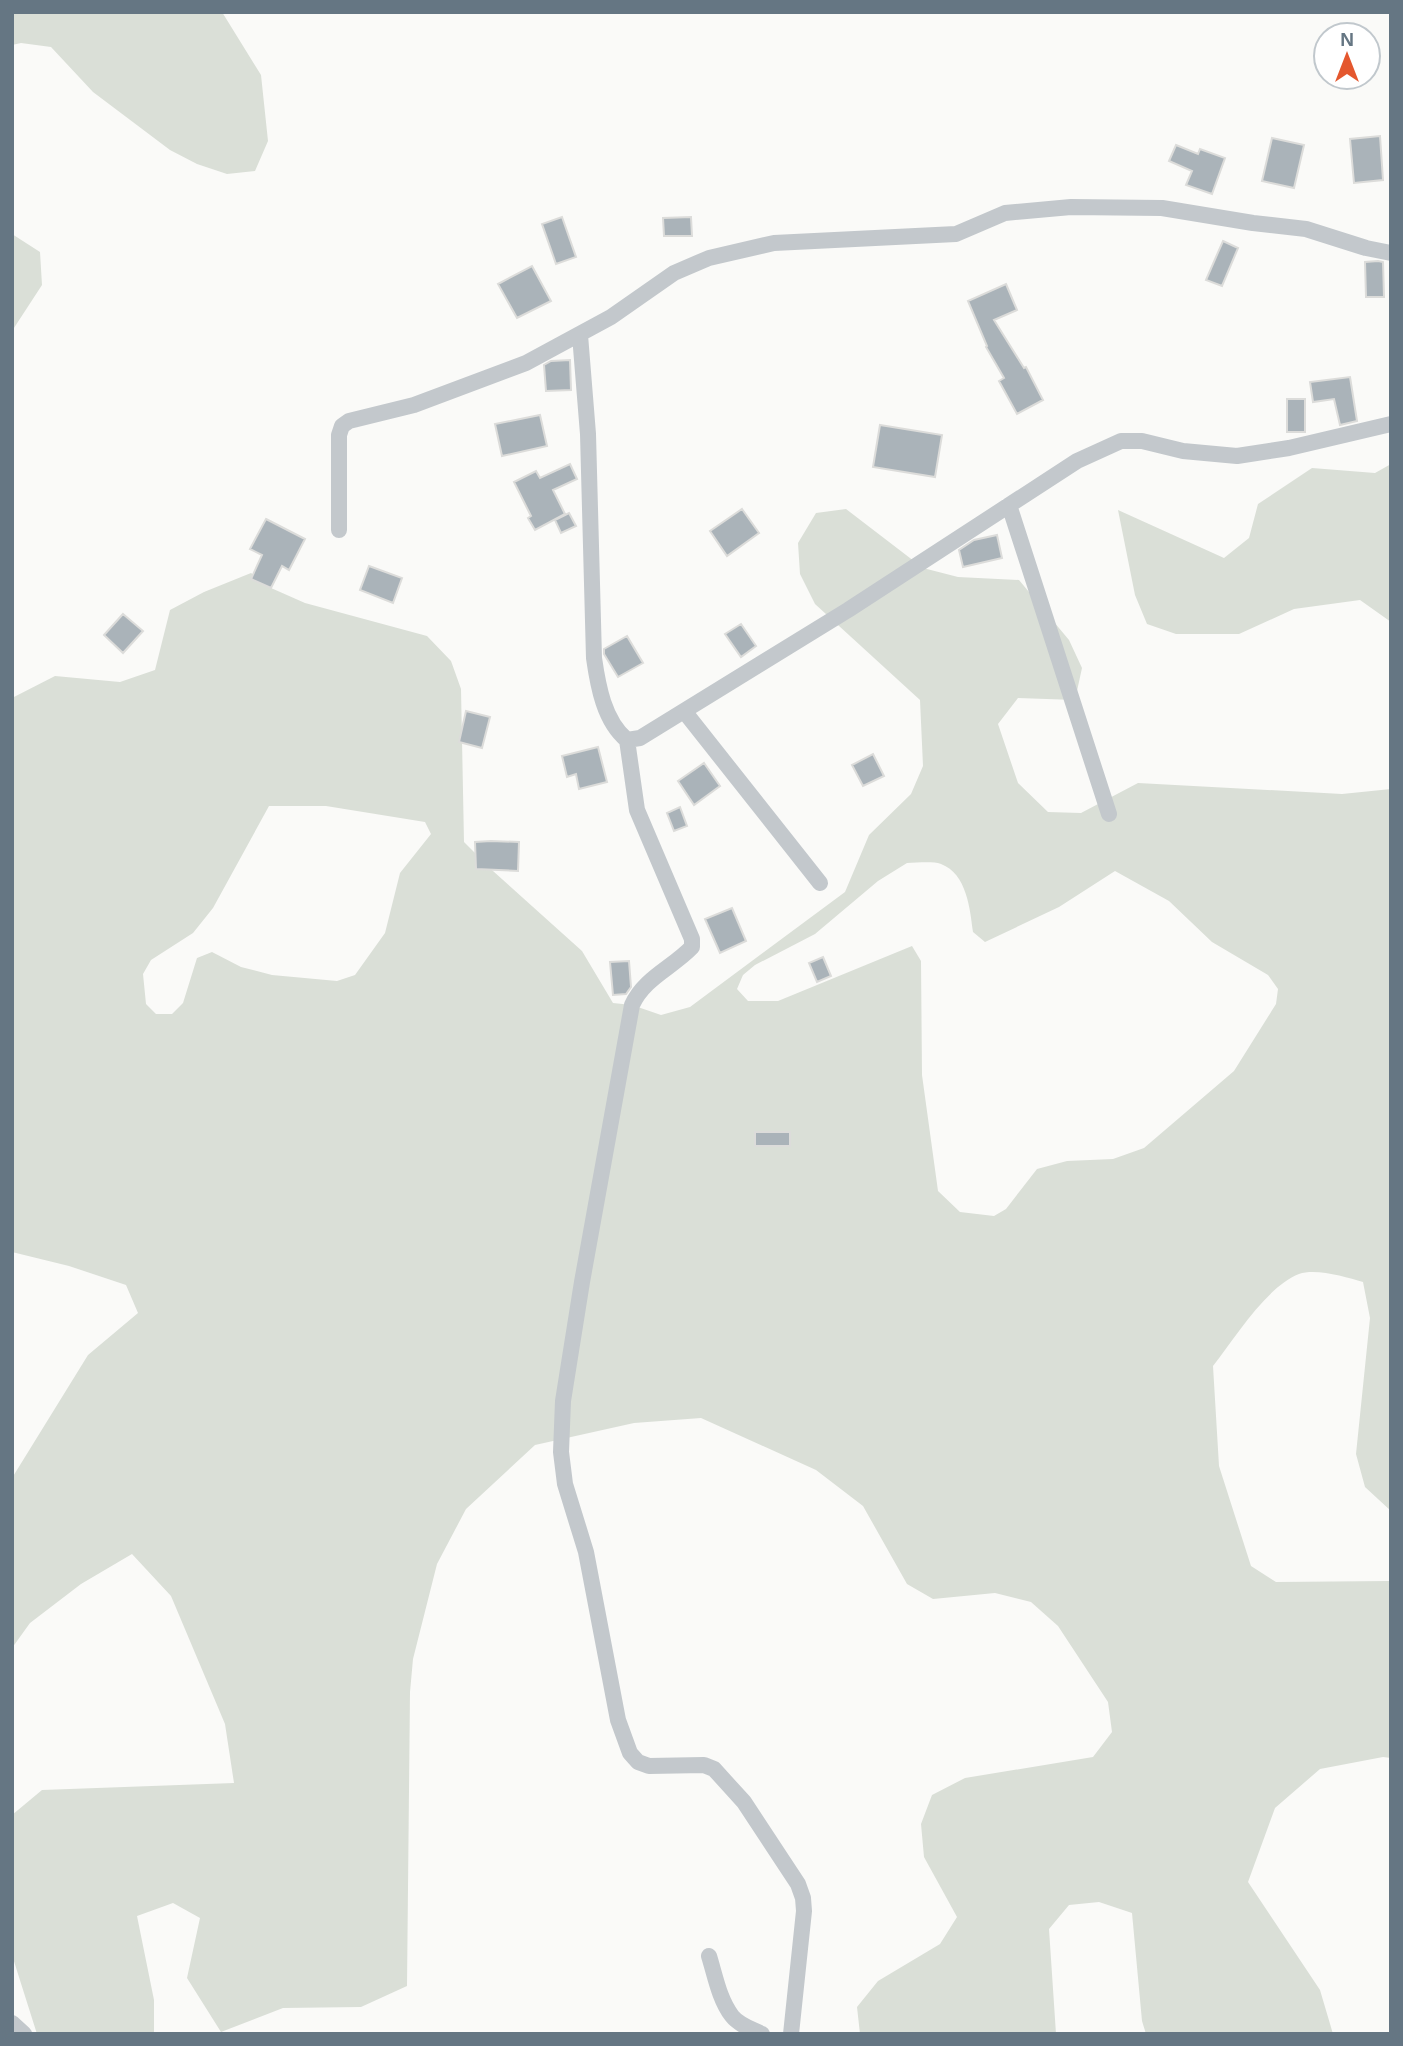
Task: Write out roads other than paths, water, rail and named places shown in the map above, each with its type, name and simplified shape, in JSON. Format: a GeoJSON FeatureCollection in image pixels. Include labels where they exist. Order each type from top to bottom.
{"type":"FeatureCollection","features":[{"type":"Feature","properties":{"kind":"street"},"geometry":{"type":"LineString","coordinates":[[339,530],[341,426],[360,417],[414,405],[526,363],[611,317],[674,273],[709,258],[774,243],[956,234],[1005,213],[1071,207],[1162,208],[1306,229],[1391,253]]}},
{"type":"Feature","properties":{"kind":"street"},"geometry":{"type":"LineString","coordinates":[[580,335],[588,434],[594,658],[599,692],[618,733],[627,740],[637,810],[692,939],[692,947],[650,980],[638,993],[632,1005],[584,1268],[565,1388],[561,1452],[565,1484],[586,1552],[618,1720],[630,1753],[638,1762],[649,1766],[704,1765],[714,1769],[744,1802],[798,1884],[804,1911],[791,2034]]}},
{"type":"Feature","properties":{"kind":"street"},"geometry":{"type":"LineString","coordinates":[[627,740],[640,738],[848,610],[1077,461],[1121,441],[1142,441],[1183,451],[1237,456],[1289,448],[1391,424]]}},
{"type":"Feature","properties":{"kind":"street"},"geometry":{"type":"LineString","coordinates":[[1009,505],[1110,814]]}},
{"type":"Feature","properties":{"kind":"street"},"geometry":{"type":"LineString","coordinates":[[684,711],[820,883]]}},
{"type":"Feature","properties":{"kind":"street"},"geometry":{"type":"LineString","coordinates":[[709,1956],[722,1997],[733,2017],[762,2034]]}},
{"type":"Feature","properties":{"kind":"street"},"geometry":{"type":"LineString","coordinates":[[12,2023],[24,2034]]}}]}
